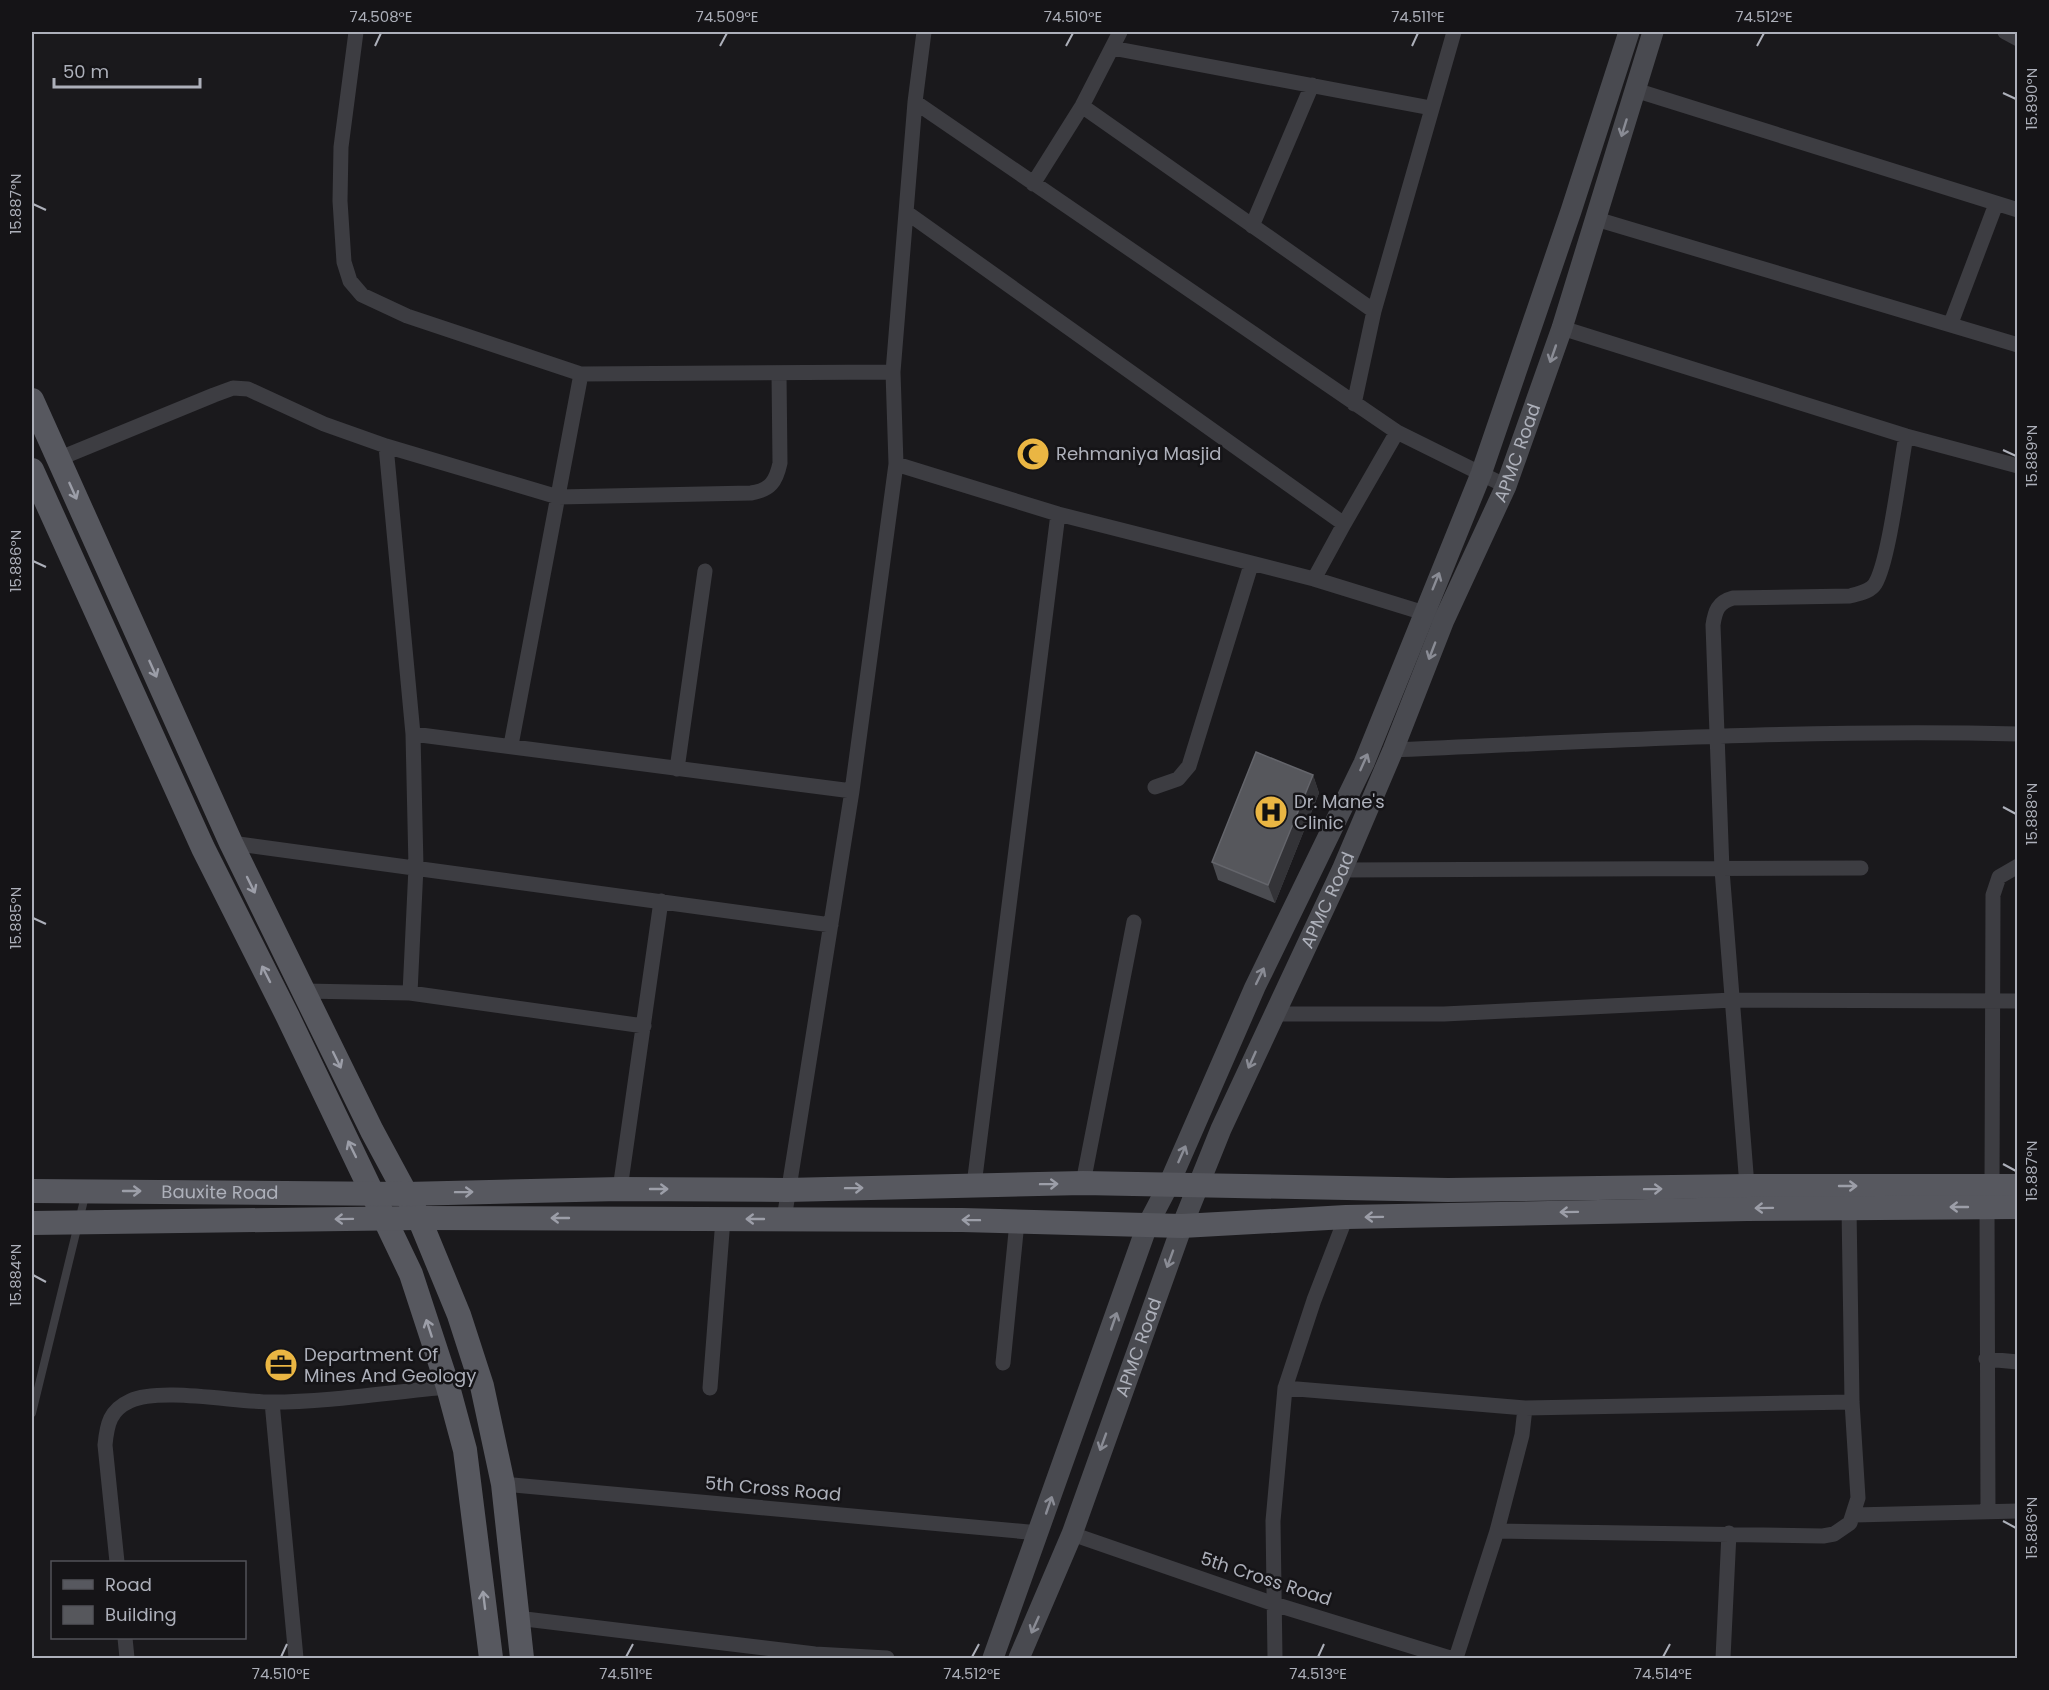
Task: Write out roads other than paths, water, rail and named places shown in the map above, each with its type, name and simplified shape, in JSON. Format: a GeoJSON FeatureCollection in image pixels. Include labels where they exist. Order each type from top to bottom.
{"type":"FeatureCollection","features":[{"type":"Feature","properties":{"kind":"main road"},"geometry":{"type":"LineString","coordinates":[[32,400],[231,843],[372,1131],[419,1218],[459,1315],[482,1386],[503,1484],[522,1659]]}},
{"type":"Feature","properties":{"kind":"main road"},"geometry":{"type":"LineString","coordinates":[[32,470],[42,501],[203,848],[288,1017],[411,1274],[448,1387],[465,1450],[491,1659]]}},
{"type":"Feature","properties":{"kind":"main road","name":"Bauxite Road"},"geometry":{"type":"LineString","coordinates":[[32,1191],[406,1194],[620,1189],[787,1190],[1083,1183],[1448,1190],[1747,1186],[1990,1196]]}},
{"type":"Feature","properties":{"kind":"main road"},"geometry":{"type":"LineString","coordinates":[[32,1223],[419,1218],[784,1219],[1182,1226],[1346,1217],[1849,1208],[1990,1196],[2018,1186]]}},
{"type":"Feature","properties":{"kind":"main road"},"geometry":{"type":"LineString","coordinates":[[1990,1196],[2018,1207]]}},
{"type":"Feature","properties":{"kind":"street"},"geometry":{"type":"LineString","coordinates":[[356,32],[341,147],[344,262],[350,281],[362,295],[407,316],[581,374],[893,372]]}},
{"type":"Feature","properties":{"kind":"street"},"geometry":{"type":"LineString","coordinates":[[784,1219],[852,791],[896,464],[893,372],[915,102],[924,32]]}},
{"type":"Feature","properties":{"kind":"street"},"geometry":{"type":"LineString","coordinates":[[1033,183],[1082,106],[1120,32]]}},
{"type":"Feature","properties":{"kind":"street"},"geometry":{"type":"LineString","coordinates":[[1354,404],[1374,311],[1454,32]]}},
{"type":"Feature","properties":{"kind":"street","name":"APMC Road"},"geometry":{"type":"LineString","coordinates":[[993,1659],[1148,1226],[1169,1184],[1255,987],[1364,763],[1423,612],[1481,474],[1571,211],[1629,32]]}},
{"type":"Feature","properties":{"kind":"street","name":"APMC Road"},"geometry":{"type":"LineString","coordinates":[[1019,1659],[1072,1534],[1182,1226],[1272,1014],[1341,870],[1393,750],[1444,620],[1506,486],[1562,328],[1653,32]]}},
{"type":"Feature","properties":{"kind":"street"},"geometry":{"type":"LineString","coordinates":[[2005,32],[2018,39]]}},
{"type":"Feature","properties":{"kind":"street"},"geometry":{"type":"LineString","coordinates":[[1112,48],[1431,108]]}},
{"type":"Feature","properties":{"kind":"street"},"geometry":{"type":"LineString","coordinates":[[1252,226],[1312,85]]}},
{"type":"Feature","properties":{"kind":"street"},"geometry":{"type":"LineString","coordinates":[[1635,90],[2018,210]]}},
{"type":"Feature","properties":{"kind":"street"},"geometry":{"type":"LineString","coordinates":[[915,102],[1397,432],[1506,486]]}},
{"type":"Feature","properties":{"kind":"street"},"geometry":{"type":"LineString","coordinates":[[1082,106],[1374,311]]}},
{"type":"Feature","properties":{"kind":"street"},"geometry":{"type":"LineString","coordinates":[[1952,324],[1996,204]]}},
{"type":"Feature","properties":{"kind":"street"},"geometry":{"type":"LineString","coordinates":[[906,212],[1344,524]]}},
{"type":"Feature","properties":{"kind":"street"},"geometry":{"type":"LineString","coordinates":[[1596,219],[2018,345]]}},
{"type":"Feature","properties":{"kind":"street"},"geometry":{"type":"LineString","coordinates":[[1562,328],[1906,436],[2018,466]]}},
{"type":"Feature","properties":{"kind":"street"},"geometry":{"type":"LineString","coordinates":[[511,745],[581,374]]}},
{"type":"Feature","properties":{"kind":"street"},"geometry":{"type":"LineString","coordinates":[[58,459],[233,388],[248,389],[273,398],[324,424],[386,446],[558,497],[751,493],[769,487],[777,476],[780,463],[779,374]]}},
{"type":"Feature","properties":{"kind":"street"},"geometry":{"type":"LineString","coordinates":[[1314,579],[1397,432]]}},
{"type":"Feature","properties":{"kind":"street"},"geometry":{"type":"LineString","coordinates":[[1747,1186],[1722,870],[1713,625],[1718,606],[1725,600],[1742,597],[1850,596],[1866,592],[1874,585],[1886,547],[1906,436]]}},
{"type":"Feature","properties":{"kind":"street"},"geometry":{"type":"LineString","coordinates":[[386,446],[413,734],[416,867],[410,993]]}},
{"type":"Feature","properties":{"kind":"street"},"geometry":{"type":"LineString","coordinates":[[896,464],[1058,514],[1251,565],[1314,579],[1444,620]]}},
{"type":"Feature","properties":{"kind":"street"},"geometry":{"type":"LineString","coordinates":[[974,1185],[1058,514]]}},
{"type":"Feature","properties":{"kind":"street"},"geometry":{"type":"LineString","coordinates":[[1155,787],[1178,779],[1189,766],[1251,565]]}},
{"type":"Feature","properties":{"kind":"street"},"geometry":{"type":"LineString","coordinates":[[677,769],[705,571]]}},
{"type":"Feature","properties":{"kind":"street"},"geometry":{"type":"LineString","coordinates":[[1393,750],[1717,736],[1915,732],[2018,734]]}},
{"type":"Feature","properties":{"kind":"street"},"geometry":{"type":"LineString","coordinates":[[413,734],[852,791]]}},
{"type":"Feature","properties":{"kind":"street"},"geometry":{"type":"LineString","coordinates":[[231,843],[831,926]]}},
{"type":"Feature","properties":{"kind":"street"},"geometry":{"type":"LineString","coordinates":[[1988,1512],[1986,1359],[1995,883],[2003,873],[2018,866]]}},
{"type":"Feature","properties":{"kind":"street"},"geometry":{"type":"LineString","coordinates":[[1341,870],[1861,868]]}},
{"type":"Feature","properties":{"kind":"street"},"geometry":{"type":"LineString","coordinates":[[620,1189],[661,901]]}},
{"type":"Feature","properties":{"kind":"street"},"geometry":{"type":"LineString","coordinates":[[1083,1183],[1134,922]]}},
{"type":"Feature","properties":{"kind":"street"},"geometry":{"type":"LineString","coordinates":[[304,991],[410,993],[644,1026]]}},
{"type":"Feature","properties":{"kind":"street"},"geometry":{"type":"LineString","coordinates":[[1272,1014],[1444,1014],[1733,1000],[2018,1001]]}},
{"type":"Feature","properties":{"kind":"street"},"geometry":{"type":"LineString","coordinates":[[1497,1532],[1729,1533],[1823,1536],[1842,1530],[1854,1515],[1858,1498],[1852,1402],[1849,1208]]}},
{"type":"Feature","properties":{"kind":"street"},"geometry":{"type":"LineString","coordinates":[[1275,1659],[1273,1521],[1285,1388],[1314,1300],[1346,1217]]}},
{"type":"Feature","properties":{"kind":"street"},"geometry":{"type":"LineString","coordinates":[[710,1388],[723,1219]]}},
{"type":"Feature","properties":{"kind":"street"},"geometry":{"type":"LineString","coordinates":[[1003,1363],[1017,1222]]}},
{"type":"Feature","properties":{"kind":"street"},"geometry":{"type":"LineString","coordinates":[[1986,1359],[2018,1362]]}},
{"type":"Feature","properties":{"kind":"street"},"geometry":{"type":"LineString","coordinates":[[117,1561],[105,1445],[107,1425],[116,1409],[133,1400],[159,1396],[272,1402],[448,1387]]}},
{"type":"Feature","properties":{"kind":"street"},"geometry":{"type":"LineString","coordinates":[[1285,1388],[1525,1408],[1852,1402]]}},
{"type":"Feature","properties":{"kind":"street"},"geometry":{"type":"LineString","coordinates":[[272,1402],[290,1571],[296,1659]]}},
{"type":"Feature","properties":{"kind":"street"},"geometry":{"type":"LineString","coordinates":[[1456,1659],[1497,1532],[1522,1436],[1525,1408]]}},
{"type":"Feature","properties":{"kind":"street","name":"5th Cross Road"},"geometry":{"type":"LineString","coordinates":[[503,1484],[1039,1533]]}},
{"type":"Feature","properties":{"kind":"street"},"geometry":{"type":"LineString","coordinates":[[1854,1515],[2018,1511]]}},
{"type":"Feature","properties":{"kind":"street"},"geometry":{"type":"LineString","coordinates":[[1723,1659],[1729,1533]]}},
{"type":"Feature","properties":{"kind":"street","name":"5th Cross Road"},"geometry":{"type":"LineString","coordinates":[[1072,1534],[1274,1604],[1450,1659]]}},
{"type":"Feature","properties":{"kind":"street"},"geometry":{"type":"LineString","coordinates":[[517,1618],[814,1656],[887,1659]]}},
{"type":"Feature","properties":{"kind":"street"},"geometry":{"type":"LineString","coordinates":[[125,1639],[127,1659]]}},
{"type":"Feature","properties":{"kind":"lane"},"geometry":{"type":"LineString","coordinates":[[32,1413],[86,1191]]}},
{"type":"Feature","properties":{"kind":"place","name":"Rehmaniya Masjid"},"geometry":{"type":"Point","coordinates":[1033,454]}},
{"type":"Feature","properties":{"kind":"place","name":"Dr. Mane's Clinic"},"geometry":{"type":"Point","coordinates":[1271,812]}},
{"type":"Feature","properties":{"kind":"place","name":"Department Of Mines And Geology"},"geometry":{"type":"Point","coordinates":[281,1365]}}]}
